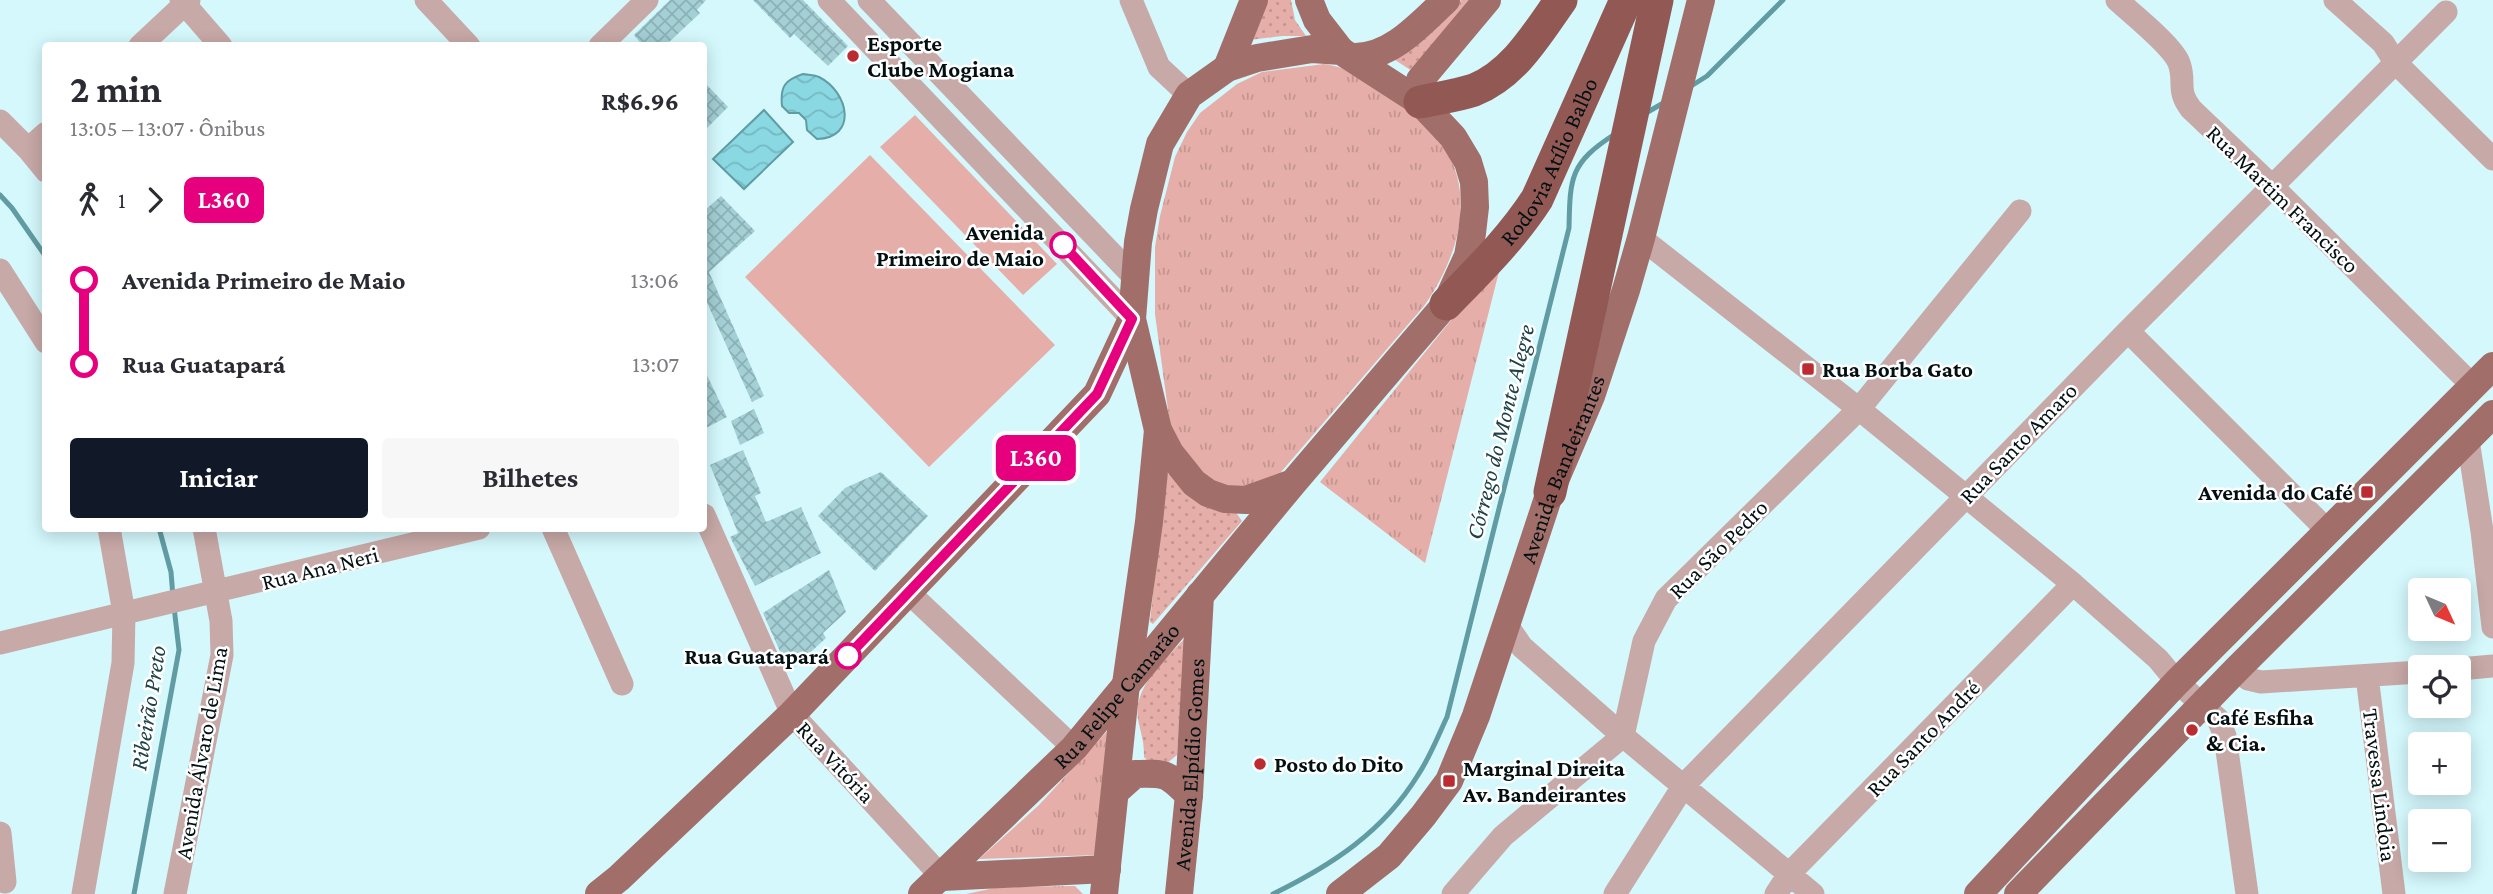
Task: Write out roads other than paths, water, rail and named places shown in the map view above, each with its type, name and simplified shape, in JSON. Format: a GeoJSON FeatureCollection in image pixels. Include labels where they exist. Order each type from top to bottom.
{"type":"FeatureCollection","features":[{"type":"Feature","properties":{"kind":"highway"},"geometry":{"type":"LineString","coordinates":[[1420,102],[1472,90],[1500,75],[1527,48],[1561,0]]}},
{"type":"Feature","properties":{"kind":"highway","name":"Rodovia Atílio Balbo"},"geometry":{"type":"LineString","coordinates":[[1446,303],[1500,249],[1537,199],[1626,0]]}},
{"type":"Feature","properties":{"kind":"highway"},"geometry":{"type":"LineString","coordinates":[[1550,492],[1657,0]]}},
{"type":"Feature","properties":{"kind":"main road"},"geometry":{"type":"LineString","coordinates":[[1227,68],[1254,0]]}},
{"type":"Feature","properties":{"kind":"main road"},"geometry":{"type":"LineString","coordinates":[[1309,0],[1317,20],[1348,54],[1420,102],[1453,137],[1468,162],[1474,182],[1475,207],[1468,256],[1446,303],[1293,482],[1246,500],[1225,499],[1208,493],[1194,483],[1170,453],[1158,430],[1132,319],[1144,209],[1160,144],[1189,95],[1227,68],[1257,58],[1312,49],[1348,54],[1370,57],[1403,39],[1446,0]]}},
{"type":"Feature","properties":{"kind":"main road"},"geometry":{"type":"LineString","coordinates":[[1420,102],[1420,80],[1487,0]]}},
{"type":"Feature","properties":{"kind":"main road","name":"Avenida Bandeirantes"},"geometry":{"type":"LineString","coordinates":[[1340,894],[1389,856],[1423,816],[1449,781],[1476,716],[1550,492],[1591,396],[1641,238],[1701,0]]}},
{"type":"Feature","properties":{"kind":"main road"},"geometry":{"type":"LineString","coordinates":[[599,894],[792,714],[1097,394],[1132,319]]}},
{"type":"Feature","properties":{"kind":"main road"},"geometry":{"type":"LineString","coordinates":[[1978,894],[2178,682],[2487,373]]}},
{"type":"Feature","properties":{"kind":"main road"},"geometry":{"type":"LineString","coordinates":[[2018,894],[2237,669],[2493,414]]}},
{"type":"Feature","properties":{"kind":"main road"},"geometry":{"type":"LineString","coordinates":[[932,886],[1105,882],[1126,684],[1149,522],[1158,430]]}},
{"type":"Feature","properties":{"kind":"main road","name":"Rua Felipe Camarão"},"geometry":{"type":"LineString","coordinates":[[932,886],[1074,748],[1293,482]]}},
{"type":"Feature","properties":{"kind":"main road","name":"Avenida Elpídio Gomes"},"geometry":{"type":"LineString","coordinates":[[1179,894],[1189,794],[1200,595]]}},
{"type":"Feature","properties":{"kind":"main road"},"geometry":{"type":"LineString","coordinates":[[1116,790],[1135,774],[1154,773],[1171,777],[1189,794]]}},
{"type":"Feature","properties":{"kind":"street"},"geometry":{"type":"LineString","coordinates":[[426,0],[465,42]]}},
{"type":"Feature","properties":{"kind":"street"},"geometry":{"type":"LineString","coordinates":[[604,42],[647,0]]}},
{"type":"Feature","properties":{"kind":"street"},"geometry":{"type":"LineString","coordinates":[[830,0],[1132,319]]}},
{"type":"Feature","properties":{"kind":"street"},"geometry":{"type":"LineString","coordinates":[[869,0],[1135,278]]}},
{"type":"Feature","properties":{"kind":"street"},"geometry":{"type":"LineString","coordinates":[[1131,0],[1159,67],[1189,95]]}},
{"type":"Feature","properties":{"kind":"street","name":"Rua Martim Francisco"},"geometry":{"type":"LineString","coordinates":[[2117,0],[2171,49],[2179,62],[2182,98],[2191,110],[2273,187],[2487,373]]}},
{"type":"Feature","properties":{"kind":"street"},"geometry":{"type":"LineString","coordinates":[[2335,0],[2383,43],[2395,62],[2493,159]]}},
{"type":"Feature","properties":{"kind":"street"},"geometry":{"type":"LineString","coordinates":[[144,42],[185,1],[218,42]]}},
{"type":"Feature","properties":{"kind":"street","name":"Rua Santo Amaro"},"geometry":{"type":"LineString","coordinates":[[1615,894],[1684,785],[2128,331],[2446,12]]}},
{"type":"Feature","properties":{"kind":"street"},"geometry":{"type":"LineString","coordinates":[[0,121],[42,165]]}},
{"type":"Feature","properties":{"kind":"street"},"geometry":{"type":"LineString","coordinates":[[28,149],[42,137]]}},
{"type":"Feature","properties":{"kind":"street","name":"Rua São Pedro"},"geometry":{"type":"LineString","coordinates":[[1623,736],[1644,641],[1666,599],[1859,409],[2020,211]]}},
{"type":"Feature","properties":{"kind":"street"},"geometry":{"type":"LineString","coordinates":[[1641,238],[1859,409],[2073,584],[2158,659],[2178,682],[2218,719],[2225,736],[2247,894]]}},
{"type":"Feature","properties":{"kind":"street"},"geometry":{"type":"LineString","coordinates":[[2,278],[42,336]]}},
{"type":"Feature","properties":{"kind":"street"},"geometry":{"type":"LineString","coordinates":[[2128,331],[2328,531]]}},
{"type":"Feature","properties":{"kind":"street"},"geometry":{"type":"LineString","coordinates":[[2468,440],[2488,530],[2493,627]]}},
{"type":"Feature","properties":{"kind":"street","name":"Rua Vitória"},"geometry":{"type":"LineString","coordinates":[[707,522],[792,714],[932,886]]}},
{"type":"Feature","properties":{"kind":"street"},"geometry":{"type":"LineString","coordinates":[[83,894],[134,611],[110,532]]}},
{"type":"Feature","properties":{"kind":"street","name":"Avenida Álvaro de Lima"},"geometry":{"type":"LineString","coordinates":[[176,894],[222,655],[209,594],[204,532]]}},
{"type":"Feature","properties":{"kind":"street","name":"Rua Ana Neri"},"geometry":{"type":"LineString","coordinates":[[0,643],[463,532]]}},
{"type":"Feature","properties":{"kind":"street"},"geometry":{"type":"LineString","coordinates":[[555,532],[622,684]]}},
{"type":"Feature","properties":{"kind":"street","name":"Rua Santo André"},"geometry":{"type":"LineString","coordinates":[[1776,894],[1789,874],[2073,584]]}},
{"type":"Feature","properties":{"kind":"street"},"geometry":{"type":"LineString","coordinates":[[908,592],[1074,748]]}},
{"type":"Feature","properties":{"kind":"street"},"geometry":{"type":"LineString","coordinates":[[1507,625],[1522,647],[1623,736],[1813,894]]}},
{"type":"Feature","properties":{"kind":"street"},"geometry":{"type":"LineString","coordinates":[[2471,668],[2493,667]]}},
{"type":"Feature","properties":{"kind":"street"},"geometry":{"type":"LineString","coordinates":[[2237,669],[2248,679],[2261,682],[2408,673]]}},
{"type":"Feature","properties":{"kind":"street","name":"Travessa Lindoia"},"geometry":{"type":"LineString","coordinates":[[2367,676],[2394,894]]}},
{"type":"Feature","properties":{"kind":"street"},"geometry":{"type":"LineString","coordinates":[[1452,894],[1503,836],[1623,736]]}},
{"type":"Feature","properties":{"kind":"street"},"geometry":{"type":"LineString","coordinates":[[0,833],[5,882]]}},
{"type":"Feature","properties":{"kind":"water"},"geometry":{"type":"Polygon","coordinates":[[[803,74],[817,76],[829,84],[842,103],[844,123],[839,131],[830,137],[817,139],[807,130],[806,120],[799,113],[789,113],[782,106],[785,85],[803,74]]]}},
{"type":"Feature","properties":{"kind":"water"},"geometry":{"type":"Polygon","coordinates":[[[764,110],[793,142],[744,189],[713,159],[764,110]]]}},
{"type":"Feature","properties":{"kind":"waterway","name":"Córrego do Monte Alegre"},"geometry":{"type":"LineString","coordinates":[[1688,88],[1707,76],[1783,0]]}},
{"type":"Feature","properties":{"kind":"waterway","name":"Córrego do Monte Alegre"},"geometry":{"type":"LineString","coordinates":[[1646,113],[1665,102]]}},
{"type":"Feature","properties":{"kind":"waterway","name":"Córrego do Monte Alegre"},"geometry":{"type":"LineString","coordinates":[[1273,894],[1336,859],[1389,814],[1422,768],[1447,717],[1569,228],[1572,183],[1581,163],[1600,144],[1615,134]]}},
{"type":"Feature","properties":{"kind":"waterway","name":"Ribeirão Preto"},"geometry":{"type":"LineString","coordinates":[[0,195],[42,251]]}},
{"type":"Feature","properties":{"kind":"waterway","name":"Ribeirão Preto"},"geometry":{"type":"LineString","coordinates":[[160,532],[171,572],[173,597]]}},
{"type":"Feature","properties":{"kind":"waterway","name":"Ribeirão Preto"},"geometry":{"type":"LineString","coordinates":[[134,894],[179,650],[174,607]]}},
{"type":"Feature","properties":{"kind":"place","name":"Esporte Clube Mogiana"},"geometry":{"type":"Point","coordinates":[853,56]}},
{"type":"Feature","properties":{"kind":"place","name":"Avenida Primeiro de Maio"},"geometry":{"type":"Point","coordinates":[1063,245]}},
{"type":"Feature","properties":{"kind":"place","name":"Rua Borba Gato"},"geometry":{"type":"Point","coordinates":[1808,369]}},
{"type":"Feature","properties":{"kind":"place","name":"Avenida do Café"},"geometry":{"type":"Point","coordinates":[2367,492]}},
{"type":"Feature","properties":{"kind":"place","name":"Rua Guatapará"},"geometry":{"type":"Point","coordinates":[848,656]}},
{"type":"Feature","properties":{"kind":"place","name":"Café Esfiha & Cia."},"geometry":{"type":"Point","coordinates":[2192,730]}},
{"type":"Feature","properties":{"kind":"place","name":"Posto do Dito"},"geometry":{"type":"Point","coordinates":[1260,764]}},
{"type":"Feature","properties":{"kind":"place","name":"Marginal Direita Av. Bandeirantes"},"geometry":{"type":"Point","coordinates":[1449,781]}}]}
